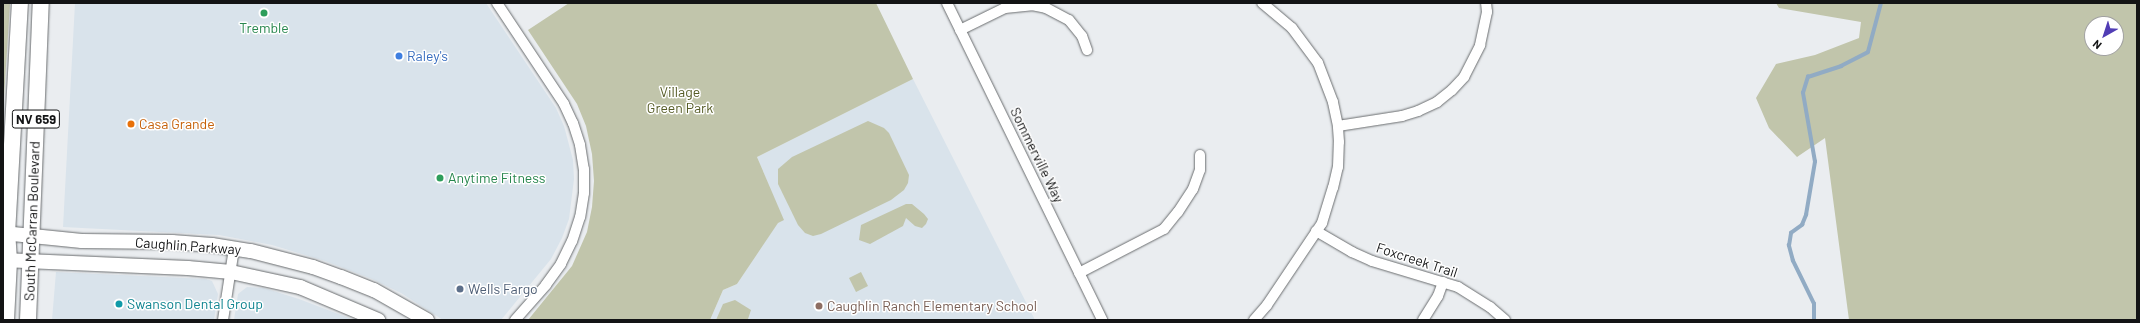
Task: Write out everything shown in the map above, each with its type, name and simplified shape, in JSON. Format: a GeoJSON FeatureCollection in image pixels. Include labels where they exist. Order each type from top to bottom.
{"type":"FeatureCollection","features":[{"type":"Feature","properties":{"kind":"main road","name":"South McCarran Boulevard"},"geometry":{"type":"LineString","coordinates":[[6,320],[5,234],[20,3]]}},
{"type":"Feature","properties":{"kind":"main road","name":"South McCarran Boulevard"},"geometry":{"type":"LineString","coordinates":[[28,320],[31,260],[30,236],[41,3]]}},
{"type":"Feature","properties":{"kind":"street"},"geometry":{"type":"LineString","coordinates":[[497,3],[564,104],[573,123],[580,145],[584,169],[582,201],[572,241],[549,280],[515,320]]}},
{"type":"Feature","properties":{"kind":"street","name":"Sommerville Way"},"geometry":{"type":"LineString","coordinates":[[947,3],[1102,320]]}},
{"type":"Feature","properties":{"kind":"street"},"geometry":{"type":"LineString","coordinates":[[1254,320],[1267,305],[1316,231],[1327,210],[1338,167],[1338,126],[1333,102],[1318,63],[1292,28],[1262,3]]}},
{"type":"Feature","properties":{"kind":"street"},"geometry":{"type":"LineString","coordinates":[[1338,126],[1418,112],[1437,102],[1452,90],[1464,77],[1480,45],[1486,17],[1486,3]]}},
{"type":"Feature","properties":{"kind":"street"},"geometry":{"type":"LineString","coordinates":[[960,30],[1005,8],[1032,5],[1046,8],[1069,20],[1082,36],[1087,50]]}},
{"type":"Feature","properties":{"kind":"street"},"geometry":{"type":"LineString","coordinates":[[1079,273],[1164,229],[1193,190],[1200,170],[1200,155]]}},
{"type":"Feature","properties":{"kind":"street","name":"Foxcreek Trail"},"geometry":{"type":"LineString","coordinates":[[1316,231],[1352,252],[1372,261],[1458,287],[1473,296],[1505,320]]}},
{"type":"Feature","properties":{"kind":"street","name":"Caughlin Parkway"},"geometry":{"type":"LineString","coordinates":[[5,234],[82,241],[172,242],[234,248],[280,257],[341,277],[378,293],[427,320]]}},
{"type":"Feature","properties":{"kind":"street"},"geometry":{"type":"LineString","coordinates":[[223,320],[234,248]]}},
{"type":"Feature","properties":{"kind":"street","name":"Caughlin Parkway"},"geometry":{"type":"LineString","coordinates":[[6,260],[188,268],[230,272],[300,287],[342,303],[378,320]]}},
{"type":"Feature","properties":{"kind":"street"},"geometry":{"type":"LineString","coordinates":[[1423,320],[1438,296],[1443,282]]}},
{"type":"Feature","properties":{"kind":"shaded area"},"geometry":{"type":"Polygon","coordinates":[[[75,3],[486,3],[556,108],[564,126],[573,160],[574,179],[569,219],[562,238],[551,259],[501,320],[443,320],[401,293],[372,279],[325,261],[272,245],[219,235],[63,227],[75,3]]]}},
{"type":"Feature","properties":{"kind":"shaded area"},"geometry":{"type":"Polygon","coordinates":[[[913,79],[1035,320],[710,320],[723,290],[737,284],[778,222],[783,220],[757,157],[913,79]]]}},
{"type":"Feature","properties":{"kind":"shaded area"},"geometry":{"type":"Polygon","coordinates":[[[56,272],[206,279],[212,281],[218,294],[214,320],[52,320],[56,272]]]}},
{"type":"Feature","properties":{"kind":"shaded area"},"geometry":{"type":"Polygon","coordinates":[[[247,287],[264,288],[299,299],[354,320],[234,320],[238,294],[247,287]]]}},
{"type":"Feature","properties":{"kind":"green space"},"geometry":{"type":"Polygon","coordinates":[[[3,3],[10,3],[3,114],[3,3]]]}},
{"type":"Feature","properties":{"kind":"green space","name":"Village Green Park"},"geometry":{"type":"Polygon","coordinates":[[[569,3],[876,3],[913,79],[757,157],[784,220],[778,223],[737,284],[723,290],[710,320],[528,320],[572,266],[587,232],[592,207],[594,181],[592,154],[586,126],[577,104],[528,30],[569,3]]]}},
{"type":"Feature","properties":{"kind":"green space"},"geometry":{"type":"Polygon","coordinates":[[[1776,3],[2137,3],[2137,320],[1849,320],[1825,138],[1797,157],[1769,128],[1756,98],[1776,64],[1815,55],[1859,38],[1861,22],[1779,8],[1776,3]]]}},
{"type":"Feature","properties":{"kind":"green space"},"geometry":{"type":"Polygon","coordinates":[[[868,121],[884,128],[889,133],[909,175],[908,183],[904,190],[891,200],[821,234],[813,236],[805,233],[798,225],[778,184],[778,169],[792,157],[868,121]]]}},
{"type":"Feature","properties":{"kind":"green space"},"geometry":{"type":"Polygon","coordinates":[[[906,204],[912,204],[928,219],[922,228],[915,226],[906,218],[903,226],[870,244],[859,240],[861,225],[906,204]]]}},
{"type":"Feature","properties":{"kind":"green space"},"geometry":{"type":"Polygon","coordinates":[[[861,272],[868,286],[856,292],[849,278],[861,272]]]}},
{"type":"Feature","properties":{"kind":"green space"},"geometry":{"type":"Polygon","coordinates":[[[735,300],[751,310],[748,319],[716,320],[723,304],[735,300]]]}},
{"type":"Feature","properties":{"kind":"waterway"},"geometry":{"type":"LineString","coordinates":[[1814,320],[1814,304],[1793,261],[1789,246],[1791,233],[1802,225],[1806,215],[1815,162],[1803,93],[1808,77],[1841,66],[1868,52],[1881,3]]}},
{"type":"Feature","properties":{"kind":"place","name":"Tremble"},"geometry":{"type":"Point","coordinates":[264,13]}},
{"type":"Feature","properties":{"kind":"place","name":"Raley's"},"geometry":{"type":"Point","coordinates":[399,56]}},
{"type":"Feature","properties":{"kind":"place","name":"Casa Grande"},"geometry":{"type":"Point","coordinates":[131,124]}},
{"type":"Feature","properties":{"kind":"place","name":"Anytime Fitness"},"geometry":{"type":"Point","coordinates":[440,178]}},
{"type":"Feature","properties":{"kind":"place","name":"Wells Fargo"},"geometry":{"type":"Point","coordinates":[460,289]}},
{"type":"Feature","properties":{"kind":"place","name":"Swanson Dental Group"},"geometry":{"type":"Point","coordinates":[119,304]}},
{"type":"Feature","properties":{"kind":"place","name":"Caughlin Ranch Elementary School"},"geometry":{"type":"Point","coordinates":[819,306]}}]}
